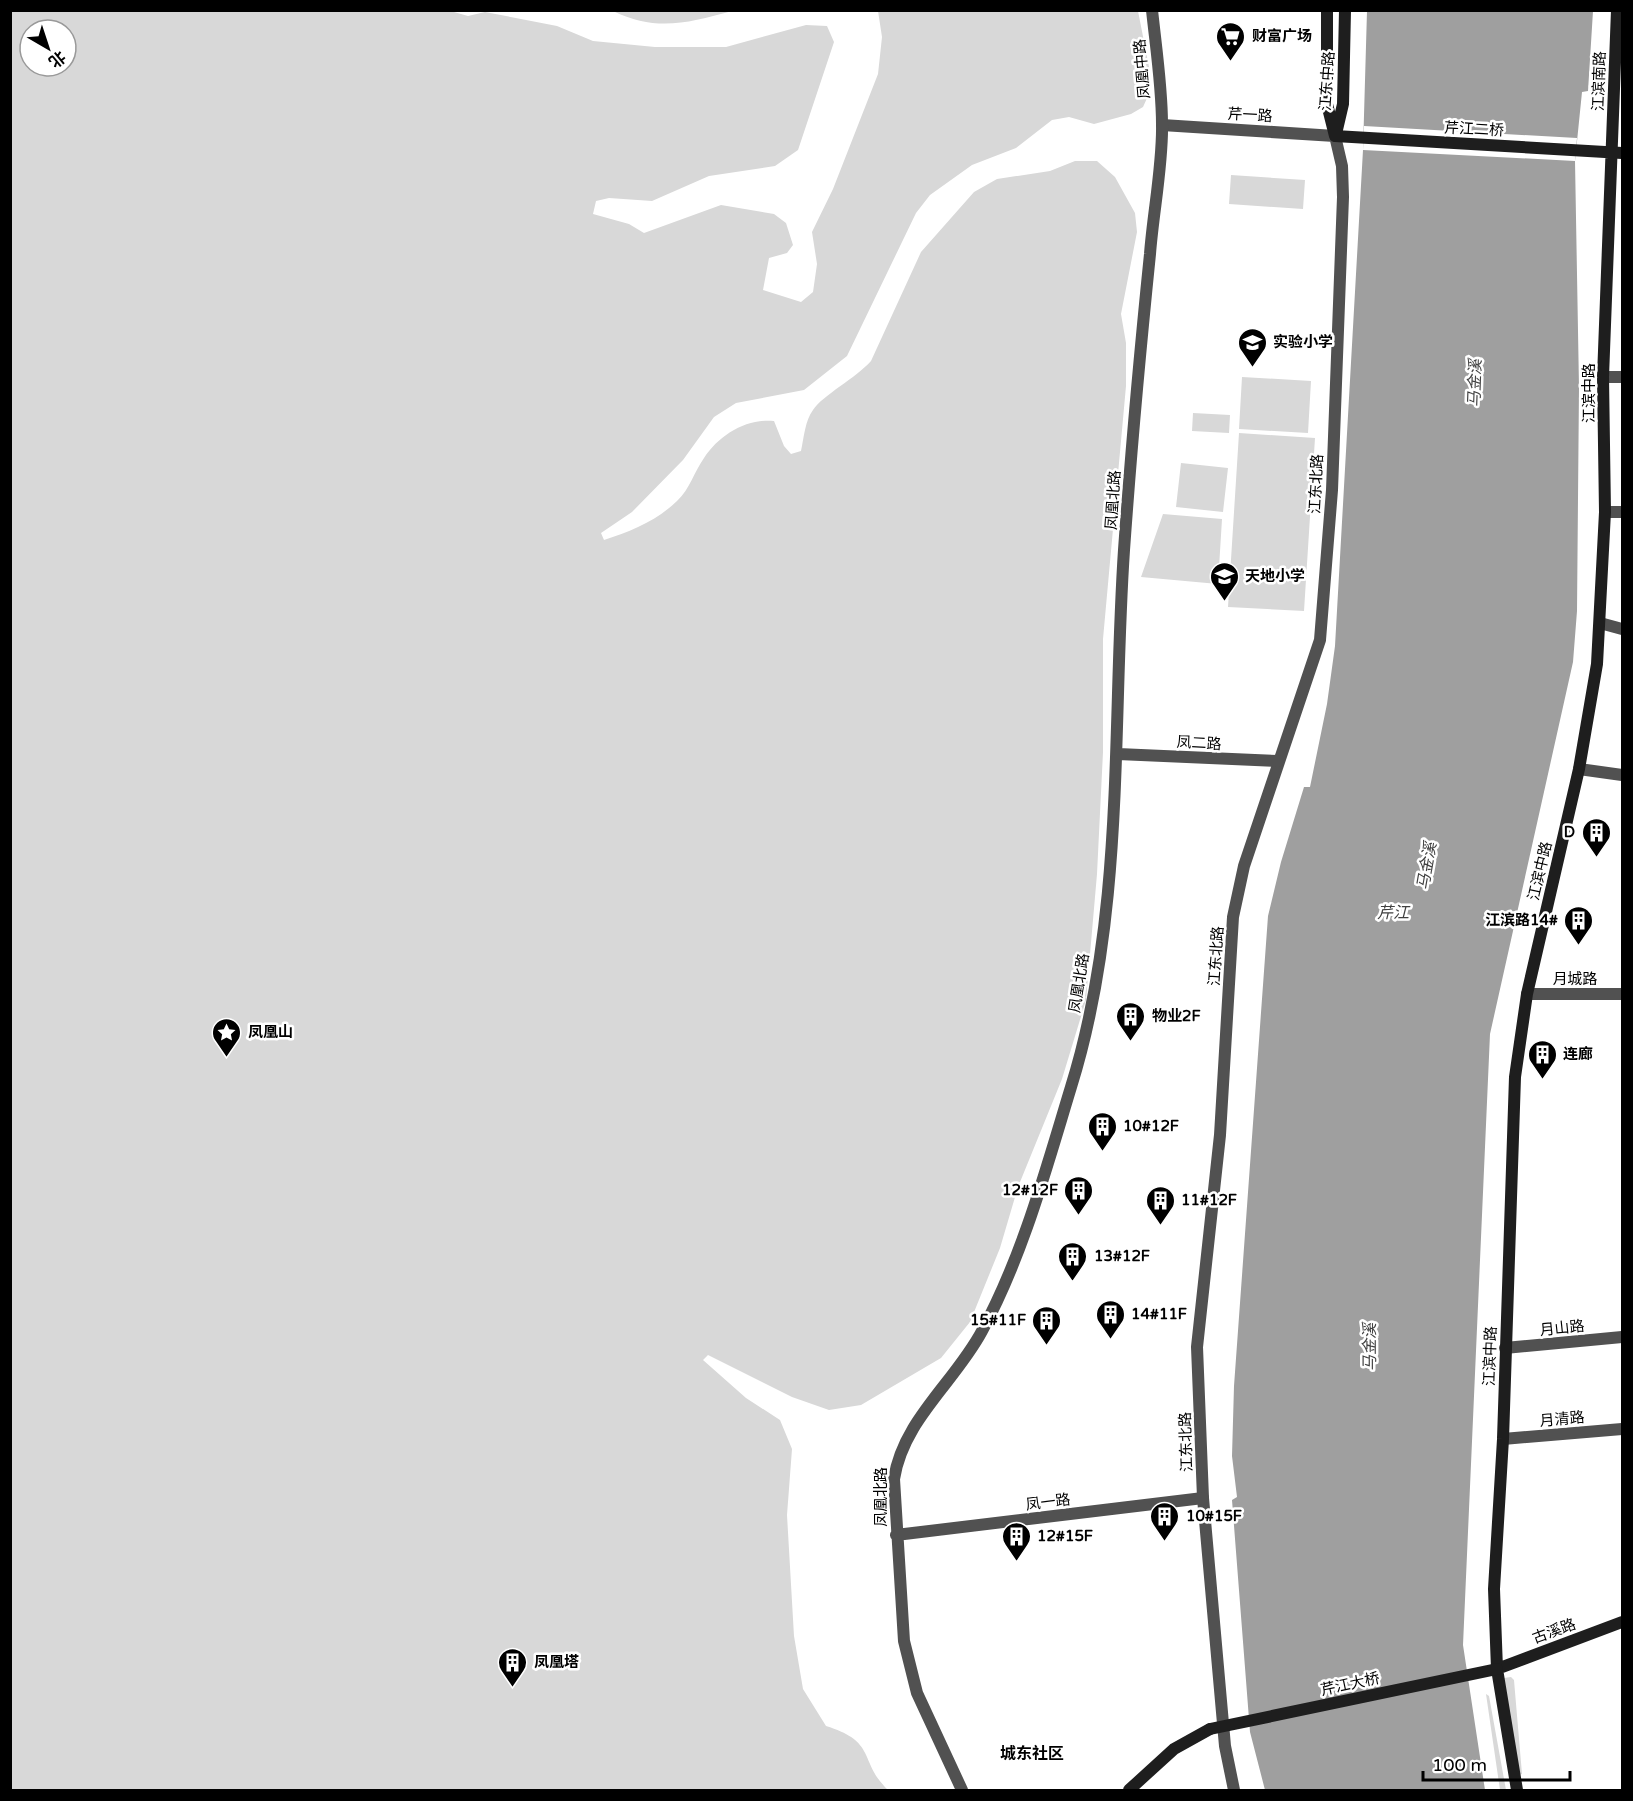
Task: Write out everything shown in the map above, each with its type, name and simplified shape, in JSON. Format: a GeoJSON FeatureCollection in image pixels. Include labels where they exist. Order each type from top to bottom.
{"type":"FeatureCollection","features":[{"type":"Feature","properties":{"kind":"main road","name":"江东中路"},"geometry":{"type":"LineString","coordinates":[[1327,10],[1327,104],[1335,136]]}},
{"type":"Feature","properties":{"kind":"main road","name":"江东中路"},"geometry":{"type":"LineString","coordinates":[[1335,136],[1343,104],[1345,10]]}},
{"type":"Feature","properties":{"kind":"main road","name":"江滨南路"},"geometry":{"type":"LineString","coordinates":[[1617,10],[1617,153]]}},
{"type":"Feature","properties":{"kind":"main road","name":"芹江二桥"},"geometry":{"type":"LineString","coordinates":[[1335,136],[1617,153]]}},
{"type":"Feature","properties":{"kind":"main road","name":"江滨中路"},"geometry":{"type":"LineString","coordinates":[[1517,1791],[1497,1669],[1494,1589],[1503,1439],[1515,1077],[1527,994],[1579,769],[1598,664],[1605,512],[1603,376],[1617,153]]}},
{"type":"Feature","properties":{"kind":"main road","name":"古溪路"},"geometry":{"type":"LineString","coordinates":[[1497,1669],[1623,1622]]}},
{"type":"Feature","properties":{"kind":"main road","name":"芹江大桥"},"geometry":{"type":"LineString","coordinates":[[1129,1791],[1174,1749],[1210,1729],[1497,1669]]}},
{"type":"Feature","properties":{"kind":"street","name":"凤凰中路"},"geometry":{"type":"LineString","coordinates":[[1152,10],[1162,125]]}},
{"type":"Feature","properties":{"kind":"street","name":"芹一路"},"geometry":{"type":"LineString","coordinates":[[1162,125],[1335,136]]}},
{"type":"Feature","properties":{"kind":"street","name":"凤凰北路"},"geometry":{"type":"LineString","coordinates":[[962,1791],[930,1724],[909,1666],[904,1641],[894,1479],[897,1457],[906,1439],[932,1401],[964,1361],[1003,1291],[1072,1085],[1086,1034],[1097,973],[1118,754],[1122,582],[1162,125]]}},
{"type":"Feature","properties":{"kind":"street","name":"江东北路"},"geometry":{"type":"LineString","coordinates":[[1234,1791],[1225,1746],[1203,1498],[1197,1347],[1220,1135],[1233,917],[1244,866],[1320,640],[1332,490],[1343,197],[1342,166],[1335,136]]}},
{"type":"Feature","properties":{"kind":"street"},"geometry":{"type":"LineString","coordinates":[[1603,376],[1623,376]]}},
{"type":"Feature","properties":{"kind":"street"},"geometry":{"type":"LineString","coordinates":[[1605,512],[1623,512]]}},
{"type":"Feature","properties":{"kind":"street"},"geometry":{"type":"LineString","coordinates":[[1600,624],[1623,628]]}},
{"type":"Feature","properties":{"kind":"street","name":"凤二路"},"geometry":{"type":"LineString","coordinates":[[1118,754],[1278,762]]}},
{"type":"Feature","properties":{"kind":"street"},"geometry":{"type":"LineString","coordinates":[[1579,769],[1623,775]]}},
{"type":"Feature","properties":{"kind":"street","name":"月城路"},"geometry":{"type":"LineString","coordinates":[[1527,994],[1623,994]]}},
{"type":"Feature","properties":{"kind":"street","name":"月山路"},"geometry":{"type":"LineString","coordinates":[[1505,1348],[1623,1337]]}},
{"type":"Feature","properties":{"kind":"street","name":"月清路"},"geometry":{"type":"LineString","coordinates":[[1503,1439],[1623,1429]]}},
{"type":"Feature","properties":{"kind":"street","name":"凤一路"},"geometry":{"type":"LineString","coordinates":[[896,1535],[1203,1498]]}},
{"type":"Feature","properties":{"kind":"shaded area"},"geometry":{"type":"Polygon","coordinates":[[[447,10],[468,16],[485,12],[557,26],[593,41],[655,47],[726,47],[806,25],[827,26],[834,42],[798,150],[775,166],[709,176],[652,201],[609,198],[596,201],[593,214],[629,224],[644,233],[721,205],[774,214],[786,223],[793,245],[787,253],[769,258],[763,290],[801,302],[813,292],[817,264],[812,232],[833,189],[878,74],[882,37],[878,11],[1138,11],[1150,72],[1148,96],[1143,107],[1131,114],[1094,124],[1069,117],[1052,120],[1016,148],[972,165],[930,195],[916,213],[847,356],[804,390],[736,403],[714,417],[683,460],[632,512],[601,533],[604,540],[624,533],[669,508],[685,491],[701,463],[717,442],[744,425],[774,421],[784,446],[791,454],[801,451],[810,414],[824,398],[871,361],[921,252],[974,192],[997,179],[1050,171],[1075,161],[1097,161],[1115,177],[1135,213],[1137,232],[1121,314],[1126,343],[1126,386],[1103,639],[1103,752],[1097,874],[1086,1000],[1062,1079],[1018,1187],[1000,1248],[970,1322],[941,1358],[861,1405],[829,1410],[792,1397],[708,1355],[703,1360],[746,1398],[780,1420],[792,1449],[787,1515],[794,1636],[803,1689],[826,1726],[842,1732],[861,1746],[879,1780],[888,1790],[11,1790],[11,11],[447,10]]]}},
{"type":"Feature","properties":{"kind":"shaded area"},"geometry":{"type":"Polygon","coordinates":[[[613,11],[732,11],[686,22],[658,23],[629,18],[613,11]]]}},
{"type":"Feature","properties":{"kind":"shaded area"},"geometry":{"type":"Polygon","coordinates":[[[1231,175],[1305,180],[1303,209],[1229,204],[1231,175]]]}},
{"type":"Feature","properties":{"kind":"shaded area"},"geometry":{"type":"Polygon","coordinates":[[[1242,377],[1311,381],[1308,433],[1239,429],[1242,377]]]}},
{"type":"Feature","properties":{"kind":"shaded area"},"geometry":{"type":"Polygon","coordinates":[[[1193,413],[1230,415],[1229,433],[1192,431],[1193,413]]]}},
{"type":"Feature","properties":{"kind":"shaded area"},"geometry":{"type":"Polygon","coordinates":[[[1239,433],[1315,438],[1304,611],[1228,607],[1239,433]]]}},
{"type":"Feature","properties":{"kind":"shaded area"},"geometry":{"type":"Polygon","coordinates":[[[1181,463],[1228,468],[1223,512],[1176,507],[1181,463]]]}},
{"type":"Feature","properties":{"kind":"shaded area"},"geometry":{"type":"Polygon","coordinates":[[[1163,514],[1222,519],[1218,584],[1141,577],[1163,514]]]}},
{"type":"Feature","properties":{"kind":"shaded area"},"geometry":{"type":"Polygon","coordinates":[[[1511,1677],[1514,1680],[1522,1774],[1519,1775],[1504,1678],[1511,1677]]]}},
{"type":"Feature","properties":{"kind":"shaded area"},"geometry":{"type":"Polygon","coordinates":[[[1486,1694],[1489,1696],[1506,1790],[1500,1790],[1486,1694]]]}},
{"type":"Feature","properties":{"kind":"water","name":"芹江"},"geometry":{"type":"Polygon","coordinates":[[[1367,11],[1593,11],[1588,91],[1582,92],[1575,161],[1579,387],[1577,611],[1573,662],[1490,1034],[1463,1645],[1485,1790],[1265,1790],[1250,1732],[1232,1500],[1237,1497],[1232,1456],[1234,1386],[1268,916],[1281,862],[1304,787],[1310,787],[1327,704],[1335,646],[1363,150],[1367,11]]]}},
{"type":"Feature","properties":{"kind":"pier"},"geometry":{"type":"Polygon","coordinates":[[[1364,126],[1577,138],[1575,161],[1363,150],[1364,126]]]}},
{"type":"Feature","properties":{"kind":"place","name":"财富广场"},"geometry":{"type":"Point","coordinates":[1231,62]}},
{"type":"Feature","properties":{"kind":"place","name":"实验小学"},"geometry":{"type":"Point","coordinates":[1252,368]}},
{"type":"Feature","properties":{"kind":"place","name":"天地小学"},"geometry":{"type":"Point","coordinates":[1224,602]}},
{"type":"Feature","properties":{"kind":"place","name":"D"},"geometry":{"type":"Point","coordinates":[1596,858]}},
{"type":"Feature","properties":{"kind":"place","name":"江滨路14#"},"geometry":{"type":"Point","coordinates":[1579,946]}},
{"type":"Feature","properties":{"kind":"place","name":"物业2F"},"geometry":{"type":"Point","coordinates":[1131,1042]}},
{"type":"Feature","properties":{"kind":"place","name":"凤凰山"},"geometry":{"type":"Point","coordinates":[227,1058]}},
{"type":"Feature","properties":{"kind":"place","name":"连廊"},"geometry":{"type":"Point","coordinates":[1542,1080]}},
{"type":"Feature","properties":{"kind":"place","name":"10#12F"},"geometry":{"type":"Point","coordinates":[1102,1152]}},
{"type":"Feature","properties":{"kind":"place","name":"12#12F"},"geometry":{"type":"Point","coordinates":[1079,1216]}},
{"type":"Feature","properties":{"kind":"place","name":"11#12F"},"geometry":{"type":"Point","coordinates":[1160,1226]}},
{"type":"Feature","properties":{"kind":"place","name":"13#12F"},"geometry":{"type":"Point","coordinates":[1073,1282]}},
{"type":"Feature","properties":{"kind":"place","name":"14#11F"},"geometry":{"type":"Point","coordinates":[1110,1340]}},
{"type":"Feature","properties":{"kind":"place","name":"15#11F"},"geometry":{"type":"Point","coordinates":[1047,1346]}},
{"type":"Feature","properties":{"kind":"place","name":"10#15F"},"geometry":{"type":"Point","coordinates":[1165,1542]}},
{"type":"Feature","properties":{"kind":"place","name":"12#15F"},"geometry":{"type":"Point","coordinates":[1016,1562]}},
{"type":"Feature","properties":{"kind":"place","name":"凤凰塔"},"geometry":{"type":"Point","coordinates":[513,1688]}},
{"type":"Feature","properties":{"kind":"district","name":"城东社区"},"geometry":{"type":"Point","coordinates":[1032,1754]}},
{"type":"Feature","properties":{"kind":"water label","name":"马金溪"},"geometry":{"type":"Point","coordinates":[1475,383]}},
{"type":"Feature","properties":{"kind":"water label","name":"马金溪"},"geometry":{"type":"Point","coordinates":[1427,866]}},
{"type":"Feature","properties":{"kind":"water label","name":"马金溪"},"geometry":{"type":"Point","coordinates":[1370,1347]}}]}
